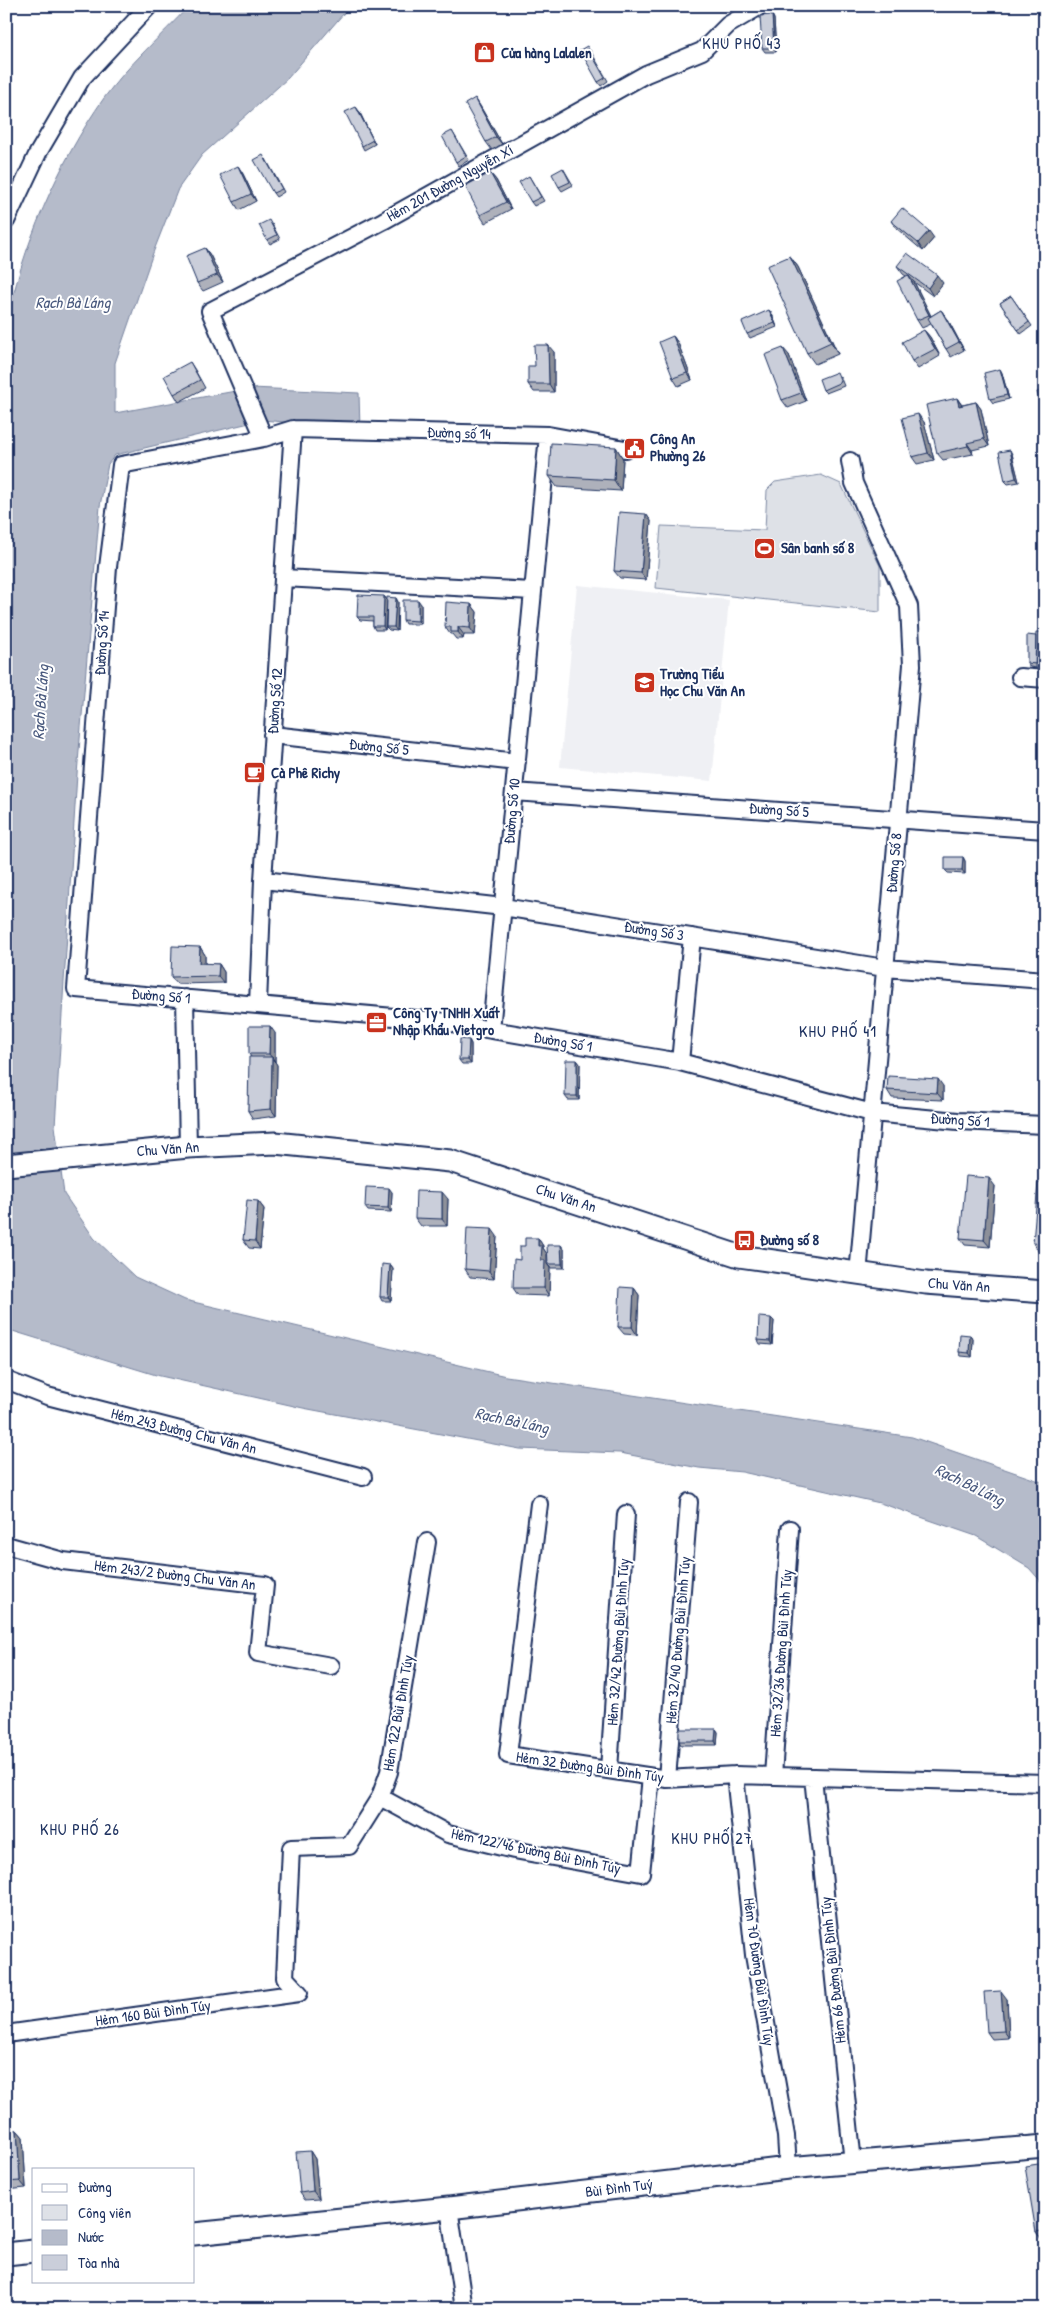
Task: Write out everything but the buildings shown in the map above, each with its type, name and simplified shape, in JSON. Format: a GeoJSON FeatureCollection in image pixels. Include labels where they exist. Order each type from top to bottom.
{"type":"FeatureCollection","features":[{"type":"Feature","properties":{"kind":"street"},"geometry":{"type":"LineString","coordinates":[[6,221],[38,153],[82,78],[149,6]]}},
{"type":"Feature","properties":{"kind":"street","name":"Hẻm 201 Đường Nguyễn Xí"},"geometry":{"type":"LineString","coordinates":[[264,438],[210,311],[383,221],[646,74],[702,50],[728,25],[760,6]]}},
{"type":"Feature","properties":{"kind":"street"},"geometry":{"type":"LineString","coordinates":[[264,438],[293,429]]}},
{"type":"Feature","properties":{"kind":"street","name":"Đường số 14"},"geometry":{"type":"LineString","coordinates":[[293,429],[548,435],[625,449]]}},
{"type":"Feature","properties":{"kind":"street","name":"Đường Số 12"},"geometry":{"type":"LineString","coordinates":[[258,1004],[263,880],[293,429]]}},
{"type":"Feature","properties":{"kind":"street","name":"Đường Số 10"},"geometry":{"type":"LineString","coordinates":[[491,1030],[548,435]]}},
{"type":"Feature","properties":{"kind":"street","name":"Đường Số 14"},"geometry":{"type":"LineString","coordinates":[[76,989],[108,567],[121,465],[264,438]]}},
{"type":"Feature","properties":{"kind":"street","name":"Đường Số 8"},"geometry":{"type":"LineString","coordinates":[[850,461],[854,483],[909,606],[912,665],[858,1275]]}},
{"type":"Feature","properties":{"kind":"street"},"geometry":{"type":"LineString","coordinates":[[283,578],[533,592]]}},
{"type":"Feature","properties":{"kind":"street"},"geometry":{"type":"LineString","coordinates":[[1020,677],[1045,679]]}},
{"type":"Feature","properties":{"kind":"street","name":"Đường Số 5"},"geometry":{"type":"LineString","coordinates":[[272,736],[517,762]]}},
{"type":"Feature","properties":{"kind":"street","name":"Đường Số 5"},"geometry":{"type":"LineString","coordinates":[[514,792],[1045,830]]}},
{"type":"Feature","properties":{"kind":"street","name":"Đường Số 3"},"geometry":{"type":"LineString","coordinates":[[263,880],[503,907],[885,968],[1045,980]]}},
{"type":"Feature","properties":{"kind":"street"},"geometry":{"type":"LineString","coordinates":[[680,1062],[692,937]]}},
{"type":"Feature","properties":{"kind":"street","name":"Đường Số 1"},"geometry":{"type":"LineString","coordinates":[[76,989],[439,1021],[680,1062],[872,1113],[958,1121],[1045,1125]]}},
{"type":"Feature","properties":{"kind":"street"},"geometry":{"type":"LineString","coordinates":[[185,998],[188,1147]]}},
{"type":"Feature","properties":{"kind":"street","name":"Chu Văn An"},"geometry":{"type":"LineString","coordinates":[[6,1165],[188,1147],[275,1144],[450,1161],[739,1256],[858,1275],[926,1283],[1045,1292]]}},
{"type":"Feature","properties":{"kind":"street","name":"Hẻm 243 Đường Chu Văn An"},"geometry":{"type":"LineString","coordinates":[[6,1380],[47,1396],[363,1477]]}},
{"type":"Feature","properties":{"kind":"street","name":"Hẻm 32/40 Đường Bùi Đình Túy"},"geometry":{"type":"LineString","coordinates":[[641,1873],[659,1778],[689,1502]]}},
{"type":"Feature","properties":{"kind":"street","name":"Hẻm 32 Đường Bùi Đình Túy"},"geometry":{"type":"LineString","coordinates":[[539,1504],[508,1755],[659,1778],[735,1775],[1045,1783]]}},
{"type":"Feature","properties":{"kind":"street","name":"Hẻm 32/42 Đường Bùi Đình Túy"},"geometry":{"type":"LineString","coordinates":[[610,1770],[626,1514]]}},
{"type":"Feature","properties":{"kind":"street","name":"Hẻm 32/36 Đường Bùi Đình Túy"},"geometry":{"type":"LineString","coordinates":[[773,1776],[790,1529]]}},
{"type":"Feature","properties":{"kind":"street","name":"Hẻm 122 Bùi Đình Túy"},"geometry":{"type":"LineString","coordinates":[[299,1993],[285,1978],[291,1848],[349,1846],[380,1796],[389,1772],[427,1542]]}},
{"type":"Feature","properties":{"kind":"street","name":"Hẻm 243/2 Đường Chu Văn An"},"geometry":{"type":"LineString","coordinates":[[6,1545],[63,1561],[265,1586],[258,1653],[331,1666]]}},
{"type":"Feature","properties":{"kind":"street","name":"Hẻm 70 Đường Bùi Đình Túy"},"geometry":{"type":"LineString","coordinates":[[735,1775],[754,1955],[786,2136],[788,2168]]}},
{"type":"Feature","properties":{"kind":"street","name":"Hẻm 66 Đường Bùi Đình Túy"},"geometry":{"type":"LineString","coordinates":[[813,1777],[853,2163]]}},
{"type":"Feature","properties":{"kind":"street","name":"Hẻm 122/46 Đường Bùi Đình Túy"},"geometry":{"type":"LineString","coordinates":[[380,1796],[448,1834],[514,1850],[641,1873]]}},
{"type":"Feature","properties":{"kind":"street","name":"Hẻm 160 Bùi Đình Túy"},"geometry":{"type":"LineString","coordinates":[[6,2034],[299,1993]]}},
{"type":"Feature","properties":{"kind":"street","name":"Bùi Đình Tuý"},"geometry":{"type":"LineString","coordinates":[[195,2234],[449,2208],[788,2168],[1045,2146]]}},
{"type":"Feature","properties":{"kind":"street"},"geometry":{"type":"LineString","coordinates":[[449,2208],[464,2309]]}},
{"type":"Feature","properties":{"kind":"street"},"geometry":{"type":"LineString","coordinates":[[6,2254],[32,2251]]}},
{"type":"Feature","properties":{"kind":"shaded area","name":"Trường Tiểu Học Chu Văn An"},"geometry":{"type":"Polygon","coordinates":[[[577,585],[729,600],[712,781],[560,767],[577,585]]]}},
{"type":"Feature","properties":{"kind":"green space","name":"Sân banh số 8"},"geometry":{"type":"Polygon","coordinates":[[[821,475],[841,484],[880,566],[880,612],[656,588],[661,526],[765,530],[767,490],[775,482],[821,475]]]}},
{"type":"Feature","properties":{"kind":"water","name":"Rạch Bà Láng"},"geometry":{"type":"Polygon","coordinates":[[[189,6],[350,6],[288,78],[202,155],[178,189],[153,253],[115,363],[115,413],[252,388],[359,393],[360,429],[262,420],[115,455],[108,464],[100,506],[77,774],[55,1126],[64,1194],[94,1238],[135,1277],[185,1300],[506,1376],[912,1437],[1045,1483],[1045,1586],[1029,1568],[976,1536],[880,1503],[742,1472],[699,1468],[620,1453],[520,1449],[303,1408],[156,1375],[6,1329],[6,327],[21,267],[31,237],[71,150],[113,86],[189,6]]]}},
{"type":"Feature","properties":{"kind":"place","name":"Cửa hàng Lalalen"},"geometry":{"type":"Point","coordinates":[485,53]}},
{"type":"Feature","properties":{"kind":"place","name":"Công An Phường 26"},"geometry":{"type":"Point","coordinates":[634,448]}},
{"type":"Feature","properties":{"kind":"place","name":"Sân banh số 8"},"geometry":{"type":"Point","coordinates":[765,548]}},
{"type":"Feature","properties":{"kind":"place","name":"Trường Tiểu Học Chu Văn An"},"geometry":{"type":"Point","coordinates":[644,683]}},
{"type":"Feature","properties":{"kind":"place","name":"Cà Phê Richy"},"geometry":{"type":"Point","coordinates":[255,773]}},
{"type":"Feature","properties":{"kind":"place","name":"Công Ty TNHH Xuất Nhập Khẩu Vietgro"},"geometry":{"type":"Point","coordinates":[377,1022]}},
{"type":"Feature","properties":{"kind":"place","name":"Đường số 8"},"geometry":{"type":"Point","coordinates":[744,1240]}},
{"type":"Feature","properties":{"kind":"district","name":"KHU PHỐ 43"},"geometry":{"type":"Point","coordinates":[742,43]}},
{"type":"Feature","properties":{"kind":"district","name":"KHU PHỐ 41"},"geometry":{"type":"Point","coordinates":[838,1031]}},
{"type":"Feature","properties":{"kind":"district","name":"KHU PHỐ 26"},"geometry":{"type":"Point","coordinates":[80,1829]}},
{"type":"Feature","properties":{"kind":"district","name":"KHU PHỐ 27"},"geometry":{"type":"Point","coordinates":[712,1838]}}]}
